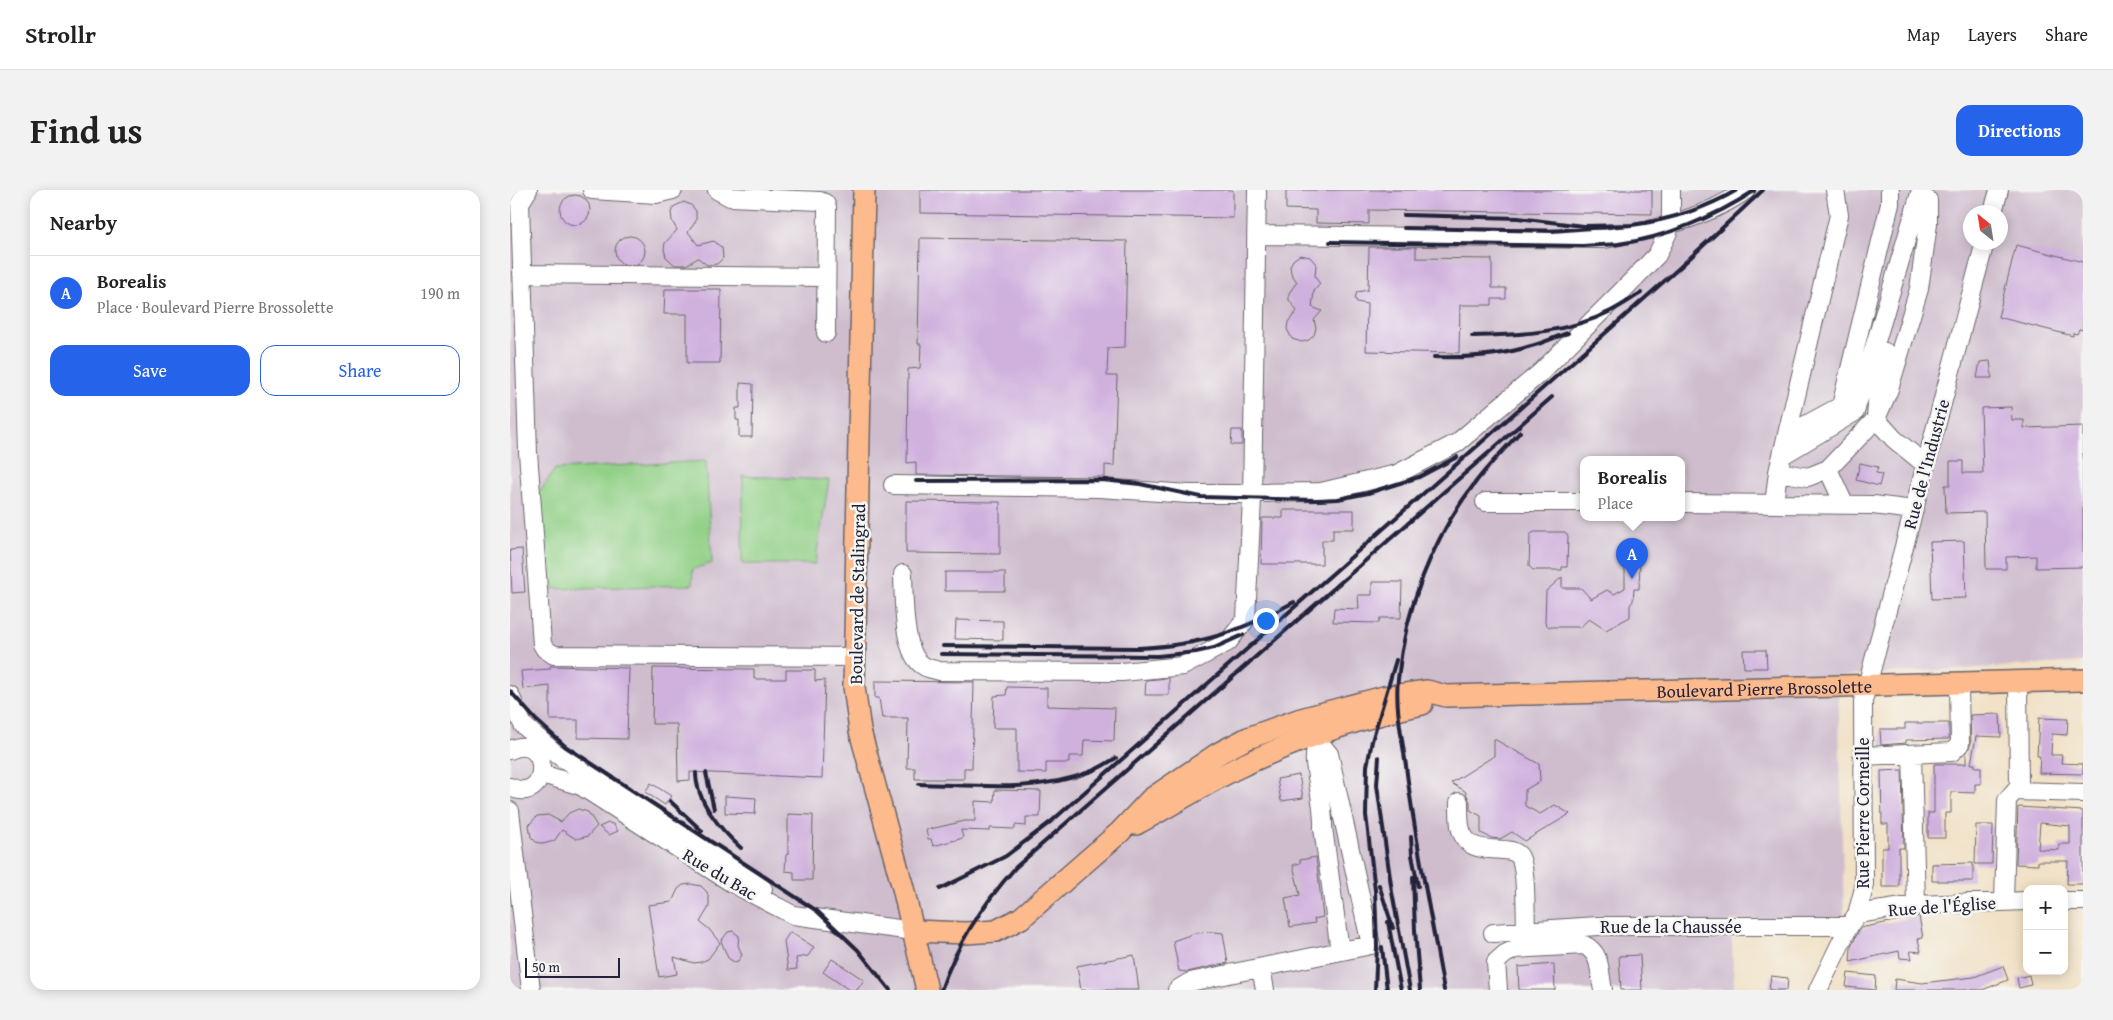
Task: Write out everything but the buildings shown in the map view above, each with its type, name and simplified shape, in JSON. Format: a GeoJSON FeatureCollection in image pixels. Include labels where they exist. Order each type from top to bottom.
{"type":"FeatureCollection","features":[{"type":"Feature","properties":{"kind":"main road","name":"Boulevard de Stalingrad"},"geometry":{"type":"LineString","coordinates":[[864,190],[854,686],[860,731],[927,990]]}},
{"type":"Feature","properties":{"kind":"main road","name":"Boulevard Pierre Brossolette"},"geometry":{"type":"LineString","coordinates":[[912,931],[966,933],[996,931],[1021,918],[1120,832],[1151,799],[1219,753],[1248,738],[1314,730],[1446,696],[2083,680]]}},
{"type":"Feature","properties":{"kind":"main road"},"geometry":{"type":"LineString","coordinates":[[912,931],[919,990]]}},
{"type":"Feature","properties":{"kind":"main road"},"geometry":{"type":"LineString","coordinates":[[912,931],[936,990]]}},
{"type":"Feature","properties":{"kind":"street"},"geometry":{"type":"LineString","coordinates":[[528,190],[520,203],[528,452],[542,644],[545,649],[554,655],[855,657]]}},
{"type":"Feature","properties":{"kind":"street"},"geometry":{"type":"LineString","coordinates":[[592,190],[656,194],[673,190]]}},
{"type":"Feature","properties":{"kind":"street"},"geometry":{"type":"LineString","coordinates":[[717,190],[730,198],[820,201],[825,203],[827,207],[826,333]]}},
{"type":"Feature","properties":{"kind":"street"},"geometry":{"type":"LineString","coordinates":[[903,574],[906,622],[911,647],[915,657],[923,666],[939,671],[1122,672],[1183,666],[1228,642],[1246,619],[1252,492],[1257,190]]}},
{"type":"Feature","properties":{"kind":"street"},"geometry":{"type":"LineString","coordinates":[[893,485],[1100,488],[1189,494],[1321,492],[1397,474],[1457,443],[1540,372],[1657,255],[1670,224],[1671,190]]}},
{"type":"Feature","properties":{"kind":"street"},"geometry":{"type":"LineString","coordinates":[[1256,235],[1605,238],[1655,229],[1670,224],[1698,214],[1738,196],[1746,190]]}},
{"type":"Feature","properties":{"kind":"street"},"geometry":{"type":"LineString","coordinates":[[1774,504],[1778,472],[1839,215],[1835,190]]}},
{"type":"Feature","properties":{"kind":"street"},"geometry":{"type":"LineString","coordinates":[[1787,435],[1841,406],[1890,204],[1890,190]]}},
{"type":"Feature","properties":{"kind":"street"},"geometry":{"type":"LineString","coordinates":[[1995,205],[1998,190]]}},
{"type":"Feature","properties":{"kind":"street"},"geometry":{"type":"LineString","coordinates":[[1783,455],[1855,412],[1927,193]]}},
{"type":"Feature","properties":{"kind":"street"},"geometry":{"type":"LineString","coordinates":[[1778,472],[1808,476],[1828,469],[1876,420],[1889,389],[1919,289],[1928,224],[1927,193]]}},
{"type":"Feature","properties":{"kind":"street","name":"Rue de l'Industrie"},"geometry":{"type":"LineString","coordinates":[[1866,685],[1983,250]]}},
{"type":"Feature","properties":{"kind":"street"},"geometry":{"type":"LineString","coordinates":[[522,274],[826,277]]}},
{"type":"Feature","properties":{"kind":"street"},"geometry":{"type":"LineString","coordinates":[[1876,420],[1894,439],[1926,465]]}},
{"type":"Feature","properties":{"kind":"street"},"geometry":{"type":"LineString","coordinates":[[1828,469],[1844,504]]}},
{"type":"Feature","properties":{"kind":"street"},"geometry":{"type":"LineString","coordinates":[[1485,502],[1580,502]]}},
{"type":"Feature","properties":{"kind":"street"},"geometry":{"type":"LineString","coordinates":[[1685,503],[1873,504],[1914,510]]}},
{"type":"Feature","properties":{"kind":"street"},"geometry":{"type":"LineString","coordinates":[[2004,901],[2007,800],[2020,786],[2018,682]]}},
{"type":"Feature","properties":{"kind":"street"},"geometry":{"type":"LineString","coordinates":[[1862,756],[1952,752],[1960,744],[1959,684]]}},
{"type":"Feature","properties":{"kind":"street","name":"Rue Pierre Corneille"},"geometry":{"type":"LineString","coordinates":[[1818,990],[1853,920],[1864,888],[1862,756],[1863,701],[1866,685]]}},
{"type":"Feature","properties":{"kind":"street"},"geometry":{"type":"LineString","coordinates":[[510,695],[523,724],[555,753],[762,888],[794,915]]}},
{"type":"Feature","properties":{"kind":"street"},"geometry":{"type":"LineString","coordinates":[[1177,990],[1190,982],[1371,945],[1329,754],[1314,730]]}},
{"type":"Feature","properties":{"kind":"street"},"geometry":{"type":"LineString","coordinates":[[1314,730],[1314,760],[1324,812],[1323,828],[1340,951]]}},
{"type":"Feature","properties":{"kind":"street"},"geometry":{"type":"LineString","coordinates":[[512,744],[530,749],[541,759],[542,774],[539,780],[529,788],[511,817],[531,990]]}},
{"type":"Feature","properties":{"kind":"street"},"geometry":{"type":"LineString","coordinates":[[1912,754],[1916,905]]}},
{"type":"Feature","properties":{"kind":"street","name":"Rue du Bac"},"geometry":{"type":"LineString","coordinates":[[542,774],[581,786],[732,883],[794,915],[912,931]]}},
{"type":"Feature","properties":{"kind":"street"},"geometry":{"type":"LineString","coordinates":[[510,787],[517,790],[529,788]]}},
{"type":"Feature","properties":{"kind":"street"},"geometry":{"type":"LineString","coordinates":[[2015,791],[2083,793]]}},
{"type":"Feature","properties":{"kind":"street"},"geometry":{"type":"LineString","coordinates":[[1459,802],[1460,825],[1463,836],[1468,842],[1481,848],[1514,851],[1519,856],[1523,869],[1526,931]]}},
{"type":"Feature","properties":{"kind":"street","name":"Rue de l'Église"},"geometry":{"type":"LineString","coordinates":[[1853,920],[1916,905],[2023,901]]}},
{"type":"Feature","properties":{"kind":"street"},"geometry":{"type":"LineString","coordinates":[[2068,901],[2083,901]]}},
{"type":"Feature","properties":{"kind":"street","name":"Rue de la Chaussée"},"geometry":{"type":"LineString","coordinates":[[1493,933],[1598,926],[1853,920]]}},
{"type":"Feature","properties":{"kind":"street"},"geometry":{"type":"LineString","coordinates":[[1498,990],[1496,962],[1504,954],[1515,949],[1584,945],[1592,949],[1598,957],[1603,990]]}},
{"type":"Feature","properties":{"kind":"street"},"geometry":{"type":"LineString","coordinates":[[1261,968],[1265,990]]}},
{"type":"Feature","properties":{"kind":"shaded area"},"geometry":{"type":"Polygon","coordinates":[[[510,190],[2083,190],[2083,662],[1838,676],[1844,917],[1731,921],[1734,990],[510,990],[510,190]]]}},
{"type":"Feature","properties":{"kind":"green space"},"geometry":{"type":"Polygon","coordinates":[[[706,461],[712,563],[693,569],[692,585],[547,589],[538,495],[555,469],[706,461]]]}},
{"type":"Feature","properties":{"kind":"green space"},"geometry":{"type":"Polygon","coordinates":[[[743,476],[829,480],[815,564],[742,564],[743,476]]]}},
{"type":"Feature","properties":{"kind":"railway"},"geometry":{"type":"LineString","coordinates":[[1632,225],[1686,213],[1712,203],[1737,190]]}},
{"type":"Feature","properties":{"kind":"railway"},"geometry":{"type":"LineString","coordinates":[[940,889],[1006,856],[1053,820],[1678,269],[1763,190]]}},
{"type":"Feature","properties":{"kind":"railway"},"geometry":{"type":"LineString","coordinates":[[1330,242],[1583,246],[1618,244],[1653,237],[1689,225],[1706,218],[1754,191]]}},
{"type":"Feature","properties":{"kind":"railway"},"geometry":{"type":"LineString","coordinates":[[1404,215],[1518,218],[1583,226],[1632,225],[1552,231],[1404,228]]}},
{"type":"Feature","properties":{"kind":"railway"},"geometry":{"type":"LineString","coordinates":[[1472,336],[1508,335],[1578,324],[1611,311],[1641,293]]}},
{"type":"Feature","properties":{"kind":"railway"},"geometry":{"type":"LineString","coordinates":[[1434,357],[1471,357],[1507,352],[1536,345],[1568,333]]}},
{"type":"Feature","properties":{"kind":"railway"},"geometry":{"type":"LineString","coordinates":[[941,990],[955,956],[972,925],[1016,867],[1552,397]]}},
{"type":"Feature","properties":{"kind":"railway"},"geometry":{"type":"LineString","coordinates":[[1444,990],[1399,722],[1398,679],[1407,627],[1414,601],[1434,551],[1446,527],[1480,476],[1520,432]]}},
{"type":"Feature","properties":{"kind":"railway"},"geometry":{"type":"LineString","coordinates":[[1102,480],[1140,484],[1201,497],[1338,499],[1368,493],[1419,477],[1457,457]]}},
{"type":"Feature","properties":{"kind":"railway"},"geometry":{"type":"LineString","coordinates":[[916,481],[1108,480]]}},
{"type":"Feature","properties":{"kind":"railway"},"geometry":{"type":"LineString","coordinates":[[943,646],[1138,648],[1181,644],[1219,636],[1255,622],[1294,602]]}},
{"type":"Feature","properties":{"kind":"railway"},"geometry":{"type":"LineString","coordinates":[[941,654],[1158,656],[1214,648],[1243,635]]}},
{"type":"Feature","properties":{"kind":"railway"},"geometry":{"type":"LineString","coordinates":[[1375,990],[1377,946],[1375,890],[1366,815],[1367,766],[1372,741],[1396,660]]}},
{"type":"Feature","properties":{"kind":"railway"},"geometry":{"type":"LineString","coordinates":[[510,691],[536,720],[565,746],[817,911],[858,950],[890,990]]}},
{"type":"Feature","properties":{"kind":"railway"},"geometry":{"type":"LineString","coordinates":[[1379,757],[1377,785],[1392,892],[1410,990]]}},
{"type":"Feature","properties":{"kind":"railway"},"geometry":{"type":"LineString","coordinates":[[919,784],[1005,786],[1048,783],[1069,779],[1093,771],[1116,758]]}},
{"type":"Feature","properties":{"kind":"railway"},"geometry":{"type":"LineString","coordinates":[[696,773],[697,784],[705,804],[718,824],[741,848]]}},
{"type":"Feature","properties":{"kind":"railway"},"geometry":{"type":"LineString","coordinates":[[706,773],[714,809]]}},
{"type":"Feature","properties":{"kind":"railway"},"geometry":{"type":"LineString","coordinates":[[670,801],[702,831]]}},
{"type":"Feature","properties":{"kind":"railway"},"geometry":{"type":"LineString","coordinates":[[1411,837],[1412,855],[1418,886]]}},
{"type":"Feature","properties":{"kind":"railway"},"geometry":{"type":"LineString","coordinates":[[1413,877],[1420,990]]}},
{"type":"Feature","properties":{"kind":"railway"},"geometry":{"type":"LineString","coordinates":[[1379,885],[1393,928]]}},
{"type":"Feature","properties":{"kind":"railway"},"geometry":{"type":"LineString","coordinates":[[1388,922],[1401,990]]}},
{"type":"Feature","properties":{"kind":"railway"},"geometry":{"type":"LineString","coordinates":[[1382,947],[1387,990]]}},
{"type":"Feature","properties":{"kind":"place","name":"Borealis"},"geometry":{"type":"Point","coordinates":[1632,579]}}]}
